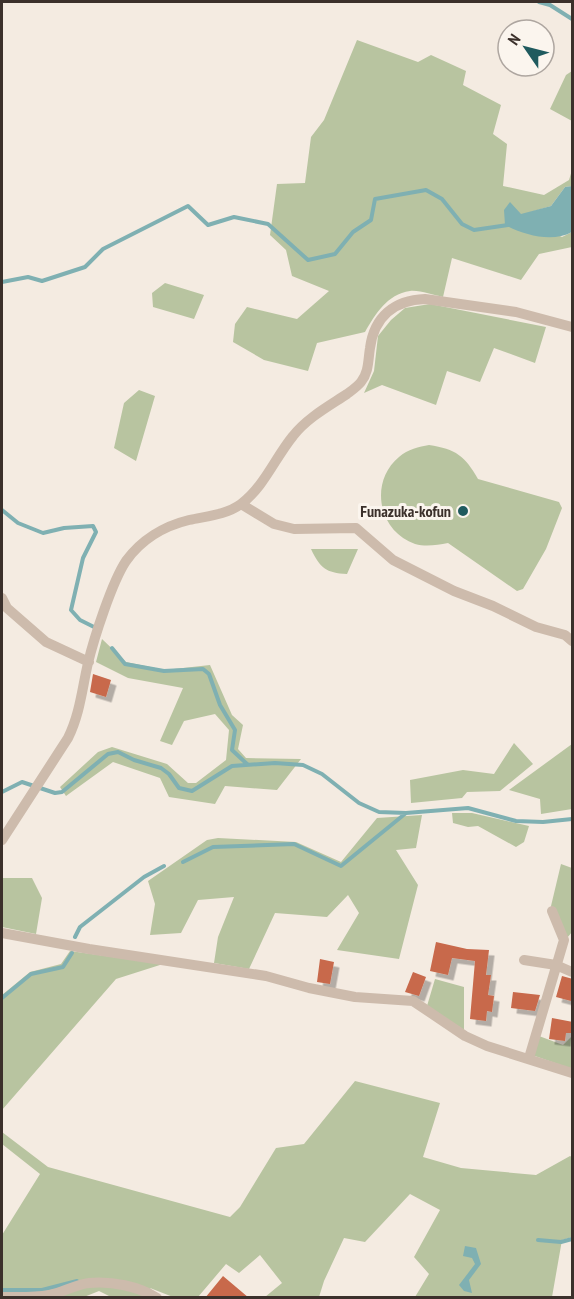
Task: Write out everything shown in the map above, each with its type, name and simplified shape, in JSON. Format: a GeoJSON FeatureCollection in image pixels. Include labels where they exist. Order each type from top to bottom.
{"type":"FeatureCollection","features":[{"type":"Feature","properties":{"kind":"street"},"geometry":{"type":"LineString","coordinates":[[2,840],[76,723],[88,662],[116,580],[126,561],[163,528],[222,514],[241,504],[259,486],[294,434],[361,382],[368,368],[372,335],[378,320],[410,299],[425,299],[516,312],[573,327]]}},
{"type":"Feature","properties":{"kind":"street"},"geometry":{"type":"LineString","coordinates":[[241,504],[274,524],[294,529],[356,528],[393,560],[454,591],[493,606],[536,627],[564,635],[573,641]]}},
{"type":"Feature","properties":{"kind":"street"},"geometry":{"type":"LineString","coordinates":[[2,598],[7,608],[46,642],[88,662]]}},
{"type":"Feature","properties":{"kind":"street"},"geometry":{"type":"LineString","coordinates":[[529,1059],[564,940],[552,911]]}},
{"type":"Feature","properties":{"kind":"street"},"geometry":{"type":"LineString","coordinates":[[2,933],[89,949],[266,976],[309,988],[355,996],[413,1001],[465,1036],[487,1046],[573,1073]]}},
{"type":"Feature","properties":{"kind":"street"},"geometry":{"type":"LineString","coordinates":[[524,960],[556,965],[573,972]]}},
{"type":"Feature","properties":{"kind":"street"},"geometry":{"type":"LineString","coordinates":[[2,1297],[24,1298],[49,1295],[88,1283],[143,1289],[158,1298]]}},
{"type":"Feature","properties":{"kind":"green space"},"geometry":{"type":"Polygon","coordinates":[[[357,40],[418,62],[431,55],[466,71],[463,85],[501,105],[493,134],[507,144],[503,186],[544,195],[569,180],[572,170],[572,186],[565,187],[551,206],[521,215],[505,210],[562,237],[572,232],[572,247],[539,254],[521,280],[452,258],[443,297],[414,291],[395,296],[383,306],[365,332],[317,343],[308,371],[264,360],[233,342],[235,324],[247,307],[297,319],[329,291],[292,276],[286,250],[270,235],[277,184],[305,183],[311,137],[324,120],[357,40]]]}},
{"type":"Feature","properties":{"kind":"green space"},"geometry":{"type":"Polygon","coordinates":[[[572,71],[572,121],[550,109],[566,75],[572,71]]]}},
{"type":"Feature","properties":{"kind":"green space"},"geometry":{"type":"Polygon","coordinates":[[[165,283],[204,295],[194,319],[153,307],[152,293],[165,283]]]}},
{"type":"Feature","properties":{"kind":"green space"},"geometry":{"type":"Polygon","coordinates":[[[430,304],[546,327],[535,363],[494,348],[480,382],[447,371],[436,405],[382,385],[364,393],[374,371],[378,336],[405,308],[430,304]]]}},
{"type":"Feature","properties":{"kind":"green space"},"geometry":{"type":"Polygon","coordinates":[[[139,390],[155,396],[136,461],[114,448],[124,403],[139,390]]]}},
{"type":"Feature","properties":{"kind":"green space"},"geometry":{"type":"Polygon","coordinates":[[[429,445],[453,451],[459,455],[478,479],[559,502],[562,508],[546,549],[523,589],[517,591],[448,543],[427,546],[415,544],[402,538],[393,528],[382,505],[381,492],[384,479],[390,467],[402,454],[429,445]]]}},
{"type":"Feature","properties":{"kind":"green space"},"geometry":{"type":"Polygon","coordinates":[[[311,549],[358,549],[347,574],[324,568],[317,561],[311,549]]]}},
{"type":"Feature","properties":{"kind":"green space"},"geometry":{"type":"Polygon","coordinates":[[[102,639],[126,662],[165,670],[210,665],[232,715],[243,725],[238,749],[246,758],[301,759],[277,790],[225,786],[215,804],[169,797],[160,778],[113,762],[66,796],[60,787],[98,752],[112,747],[167,764],[188,783],[196,783],[226,760],[229,730],[215,714],[184,721],[172,745],[160,741],[183,688],[128,678],[96,662],[102,639]]]}},
{"type":"Feature","properties":{"kind":"green space"},"geometry":{"type":"Polygon","coordinates":[[[514,743],[533,764],[500,791],[467,792],[462,798],[411,803],[410,780],[463,770],[494,774],[514,743]]]}},
{"type":"Feature","properties":{"kind":"green space"},"geometry":{"type":"Polygon","coordinates":[[[572,744],[572,809],[541,814],[540,799],[509,790],[572,744]]]}},
{"type":"Feature","properties":{"kind":"green space"},"geometry":{"type":"Polygon","coordinates":[[[452,813],[472,813],[529,826],[524,842],[516,847],[478,826],[468,827],[453,823],[452,813]]]}},
{"type":"Feature","properties":{"kind":"green space"},"geometry":{"type":"Polygon","coordinates":[[[422,815],[416,848],[396,850],[418,885],[399,959],[337,950],[359,913],[348,895],[327,917],[275,913],[249,969],[214,963],[218,937],[234,897],[198,900],[181,933],[150,935],[155,904],[148,881],[207,840],[218,838],[296,842],[341,862],[377,818],[422,815]]]}},
{"type":"Feature","properties":{"kind":"green space"},"geometry":{"type":"Polygon","coordinates":[[[561,864],[572,868],[572,932],[567,938],[551,906],[561,864]]]}},
{"type":"Feature","properties":{"kind":"green space"},"geometry":{"type":"Polygon","coordinates":[[[2,878],[32,878],[42,898],[36,934],[2,927],[2,878]]]}},
{"type":"Feature","properties":{"kind":"green space"},"geometry":{"type":"Polygon","coordinates":[[[70,951],[163,964],[116,979],[2,1110],[2,995],[30,972],[61,964],[70,951]]]}},
{"type":"Feature","properties":{"kind":"green space"},"geometry":{"type":"Polygon","coordinates":[[[435,979],[464,987],[464,1030],[427,1006],[435,979]]]}},
{"type":"Feature","properties":{"kind":"green space"},"geometry":{"type":"Polygon","coordinates":[[[539,1036],[563,1045],[572,1036],[572,1069],[532,1055],[539,1036]]]}},
{"type":"Feature","properties":{"kind":"green space"},"geometry":{"type":"Polygon","coordinates":[[[355,1081],[440,1103],[423,1157],[461,1168],[536,1175],[572,1157],[572,1237],[562,1240],[552,1297],[415,1297],[429,1274],[414,1257],[440,1210],[410,1194],[365,1242],[344,1238],[319,1297],[265,1297],[282,1283],[260,1255],[239,1273],[226,1264],[198,1297],[173,1297],[150,1288],[157,1297],[111,1297],[99,1291],[84,1297],[2,1297],[2,1235],[40,1174],[2,1144],[2,1132],[48,1167],[230,1217],[240,1207],[276,1148],[304,1144],[355,1081]]]}},
{"type":"Feature","properties":{"kind":"water"},"geometry":{"type":"Polygon","coordinates":[[[572,186],[572,232],[547,237],[521,232],[505,225],[504,210],[510,202],[521,214],[551,206],[565,187],[572,186]]]}},
{"type":"Feature","properties":{"kind":"water"},"geometry":{"type":"Polygon","coordinates":[[[465,1246],[476,1248],[481,1264],[469,1280],[472,1293],[464,1291],[459,1285],[475,1264],[472,1258],[463,1256],[465,1246]]]}},
{"type":"Feature","properties":{"kind":"building"},"geometry":{"type":"Polygon","coordinates":[[[93,674],[111,680],[106,697],[90,692],[93,674]]]}},
{"type":"Feature","properties":{"kind":"building"},"geometry":{"type":"Polygon","coordinates":[[[436,942],[467,949],[489,950],[486,975],[491,975],[488,995],[494,996],[492,1012],[487,1011],[486,1021],[470,1019],[475,961],[452,958],[448,975],[430,971],[436,942]]]}},
{"type":"Feature","properties":{"kind":"building"},"geometry":{"type":"Polygon","coordinates":[[[320,959],[334,962],[330,984],[317,982],[320,959]]]}},
{"type":"Feature","properties":{"kind":"building"},"geometry":{"type":"Polygon","coordinates":[[[413,972],[426,977],[419,996],[405,992],[413,972]]]}},
{"type":"Feature","properties":{"kind":"building"},"geometry":{"type":"Polygon","coordinates":[[[562,976],[573,979],[571,1001],[556,997],[562,976]]]}},
{"type":"Feature","properties":{"kind":"building"},"geometry":{"type":"Polygon","coordinates":[[[513,992],[540,995],[535,1011],[511,1008],[513,992]]]}},
{"type":"Feature","properties":{"kind":"building"},"geometry":{"type":"Polygon","coordinates":[[[552,1018],[573,1022],[571,1033],[566,1033],[565,1041],[549,1039],[552,1018]]]}},
{"type":"Feature","properties":{"kind":"building"},"geometry":{"type":"Polygon","coordinates":[[[223,1276],[249,1298],[205,1298],[223,1276]]]}},
{"type":"Feature","properties":{"kind":"waterway"},"geometry":{"type":"LineString","coordinates":[[539,2],[550,5],[572,19]]}},
{"type":"Feature","properties":{"kind":"waterway"},"geometry":{"type":"LineString","coordinates":[[2,282],[28,277],[42,281],[85,267],[103,249],[188,206],[208,225],[234,217],[268,224],[308,260],[335,254],[353,232],[371,220],[375,199],[426,190],[442,199],[462,224],[474,230],[508,225]]}},
{"type":"Feature","properties":{"kind":"waterway"},"geometry":{"type":"LineString","coordinates":[[2,510],[18,523],[43,533],[64,528],[93,526],[96,532],[83,558],[71,610],[80,620],[94,627]]}},
{"type":"Feature","properties":{"kind":"waterway"},"geometry":{"type":"LineString","coordinates":[[112,648],[125,664],[164,671],[203,669],[209,674],[220,705],[235,730],[232,750],[247,764]]}},
{"type":"Feature","properties":{"kind":"waterway"},"geometry":{"type":"LineString","coordinates":[[2,792],[22,782],[55,793],[62,792],[108,754],[118,752],[134,760],[161,768],[169,774],[179,788],[192,791],[232,766],[275,763],[303,765],[322,774],[359,803],[379,812],[406,813],[468,808],[516,821],[543,822],[572,819]]}},
{"type":"Feature","properties":{"kind":"waterway"},"geometry":{"type":"LineString","coordinates":[[183,862],[213,847],[294,844],[341,866],[406,813]]}},
{"type":"Feature","properties":{"kind":"waterway"},"geometry":{"type":"LineString","coordinates":[[75,937],[80,927],[144,877],[164,866]]}},
{"type":"Feature","properties":{"kind":"waterway"},"geometry":{"type":"LineString","coordinates":[[2,998],[31,974],[63,967],[72,953]]}},
{"type":"Feature","properties":{"kind":"waterway"},"geometry":{"type":"LineString","coordinates":[[538,1240],[561,1242],[572,1239]]}},
{"type":"Feature","properties":{"kind":"waterway"},"geometry":{"type":"LineString","coordinates":[[2,1290],[42,1290],[77,1281]]}},
{"type":"Feature","properties":{"kind":"place","name":"Funazuka-kofun"},"geometry":{"type":"Point","coordinates":[463,511]}}]}
